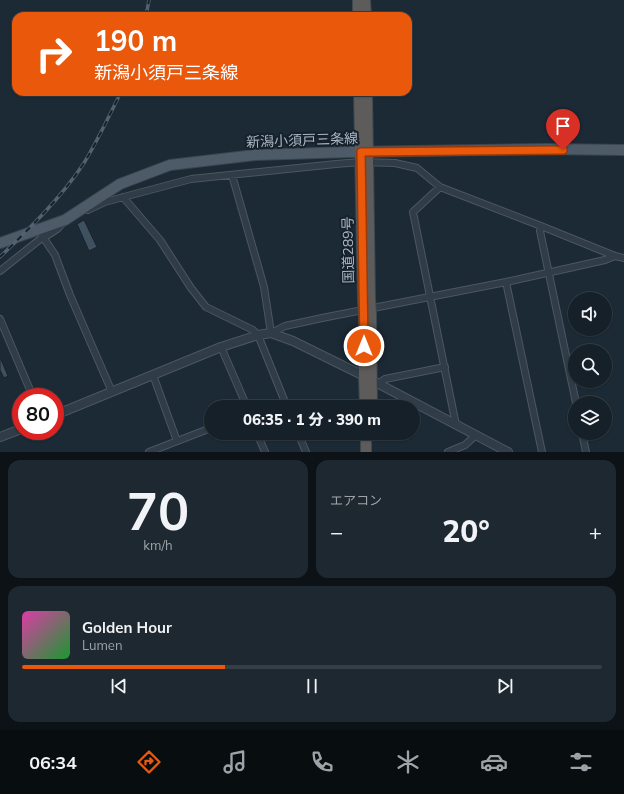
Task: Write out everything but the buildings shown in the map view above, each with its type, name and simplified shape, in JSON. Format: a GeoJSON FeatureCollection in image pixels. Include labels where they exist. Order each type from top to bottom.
{"type":"FeatureCollection","features":[{"type":"Feature","properties":{"kind":"highway"},"geometry":{"type":"LineString","coordinates":[[358,0],[358,12]]}},
{"type":"Feature","properties":{"kind":"highway"},"geometry":{"type":"LineString","coordinates":[[365,0],[366,12]]}},
{"type":"Feature","properties":{"kind":"highway","name":"国道289号"},"geometry":{"type":"LineString","coordinates":[[360,96],[365,153]]}},
{"type":"Feature","properties":{"kind":"highway","name":"国道289号"},"geometry":{"type":"LineString","coordinates":[[367,96],[365,153],[367,314],[372,400]]}},
{"type":"Feature","properties":{"kind":"highway","name":"国道289号"},"geometry":{"type":"LineString","coordinates":[[367,400],[371,380]]}},
{"type":"Feature","properties":{"kind":"highway"},"geometry":{"type":"LineString","coordinates":[[366,440],[366,452]]}},
{"type":"Feature","properties":{"kind":"highway"},"geometry":{"type":"LineString","coordinates":[[373,440],[373,452]]}},
{"type":"Feature","properties":{"kind":"main road","name":"新潟小須戸三条線"},"geometry":{"type":"LineString","coordinates":[[0,243],[65,220],[120,184],[170,165],[255,155],[547,149],[624,150]]}},
{"type":"Feature","properties":{"kind":"street"},"geometry":{"type":"LineString","coordinates":[[0,271],[43,237],[57,228],[65,220],[78,216],[105,202],[191,179],[232,175],[365,153],[395,163],[417,168],[440,187],[615,256],[624,258]]}},
{"type":"Feature","properties":{"kind":"street"},"geometry":{"type":"LineString","coordinates":[[232,175],[264,287],[271,333]]}},
{"type":"Feature","properties":{"kind":"street"},"geometry":{"type":"LineString","coordinates":[[440,187],[413,212],[456,425]]}},
{"type":"Feature","properties":{"kind":"street"},"geometry":{"type":"LineString","coordinates":[[123,197],[160,240],[191,288],[206,307],[252,330],[258,335],[284,400]]}},
{"type":"Feature","properties":{"kind":"street"},"geometry":{"type":"LineString","coordinates":[[541,226],[540,231],[548,273],[574,396]]}},
{"type":"Feature","properties":{"kind":"street"},"geometry":{"type":"LineString","coordinates":[[43,237],[55,255],[70,295],[112,392]]}},
{"type":"Feature","properties":{"kind":"street"},"geometry":{"type":"LineString","coordinates":[[64,411],[222,347],[258,335],[271,333],[285,326],[506,282],[606,260],[615,256]]}},
{"type":"Feature","properties":{"kind":"street"},"geometry":{"type":"LineString","coordinates":[[506,282],[542,452]]}},
{"type":"Feature","properties":{"kind":"street"},"geometry":{"type":"LineString","coordinates":[[0,319],[29,388]]}},
{"type":"Feature","properties":{"kind":"street"},"geometry":{"type":"LineString","coordinates":[[271,333],[293,341],[371,380],[508,452]]}},
{"type":"Feature","properties":{"kind":"street"},"geometry":{"type":"LineString","coordinates":[[222,347],[243,400]]}},
{"type":"Feature","properties":{"kind":"street"},"geometry":{"type":"LineString","coordinates":[[371,380],[385,379],[445,367]]}},
{"type":"Feature","properties":{"kind":"street"},"geometry":{"type":"LineString","coordinates":[[153,375],[177,441]]}},
{"type":"Feature","properties":{"kind":"street"},"geometry":{"type":"LineString","coordinates":[[149,452],[204,431]]}},
{"type":"Feature","properties":{"kind":"street"},"geometry":{"type":"LineString","coordinates":[[0,437],[12,432]]}},
{"type":"Feature","properties":{"kind":"street"},"geometry":{"type":"LineString","coordinates":[[448,452],[465,445],[476,435]]}},
{"type":"Feature","properties":{"kind":"street"},"geometry":{"type":"LineString","coordinates":[[260,440],[265,452]]}},
{"type":"Feature","properties":{"kind":"street"},"geometry":{"type":"LineString","coordinates":[[301,440],[306,452]]}},
{"type":"Feature","properties":{"kind":"street"},"geometry":{"type":"LineString","coordinates":[[583,440],[586,452]]}},
{"type":"Feature","properties":{"kind":"railway"},"geometry":{"type":"LineString","coordinates":[[147,12],[149,0]]}},
{"type":"Feature","properties":{"kind":"railway"},"geometry":{"type":"LineString","coordinates":[[0,257],[45,212],[75,176],[94,146],[119,96]]}},
{"type":"Feature","properties":{"kind":"route"},"geometry":{"type":"LineString","coordinates":[[364,346],[361,152],[563,150]]}}]}
